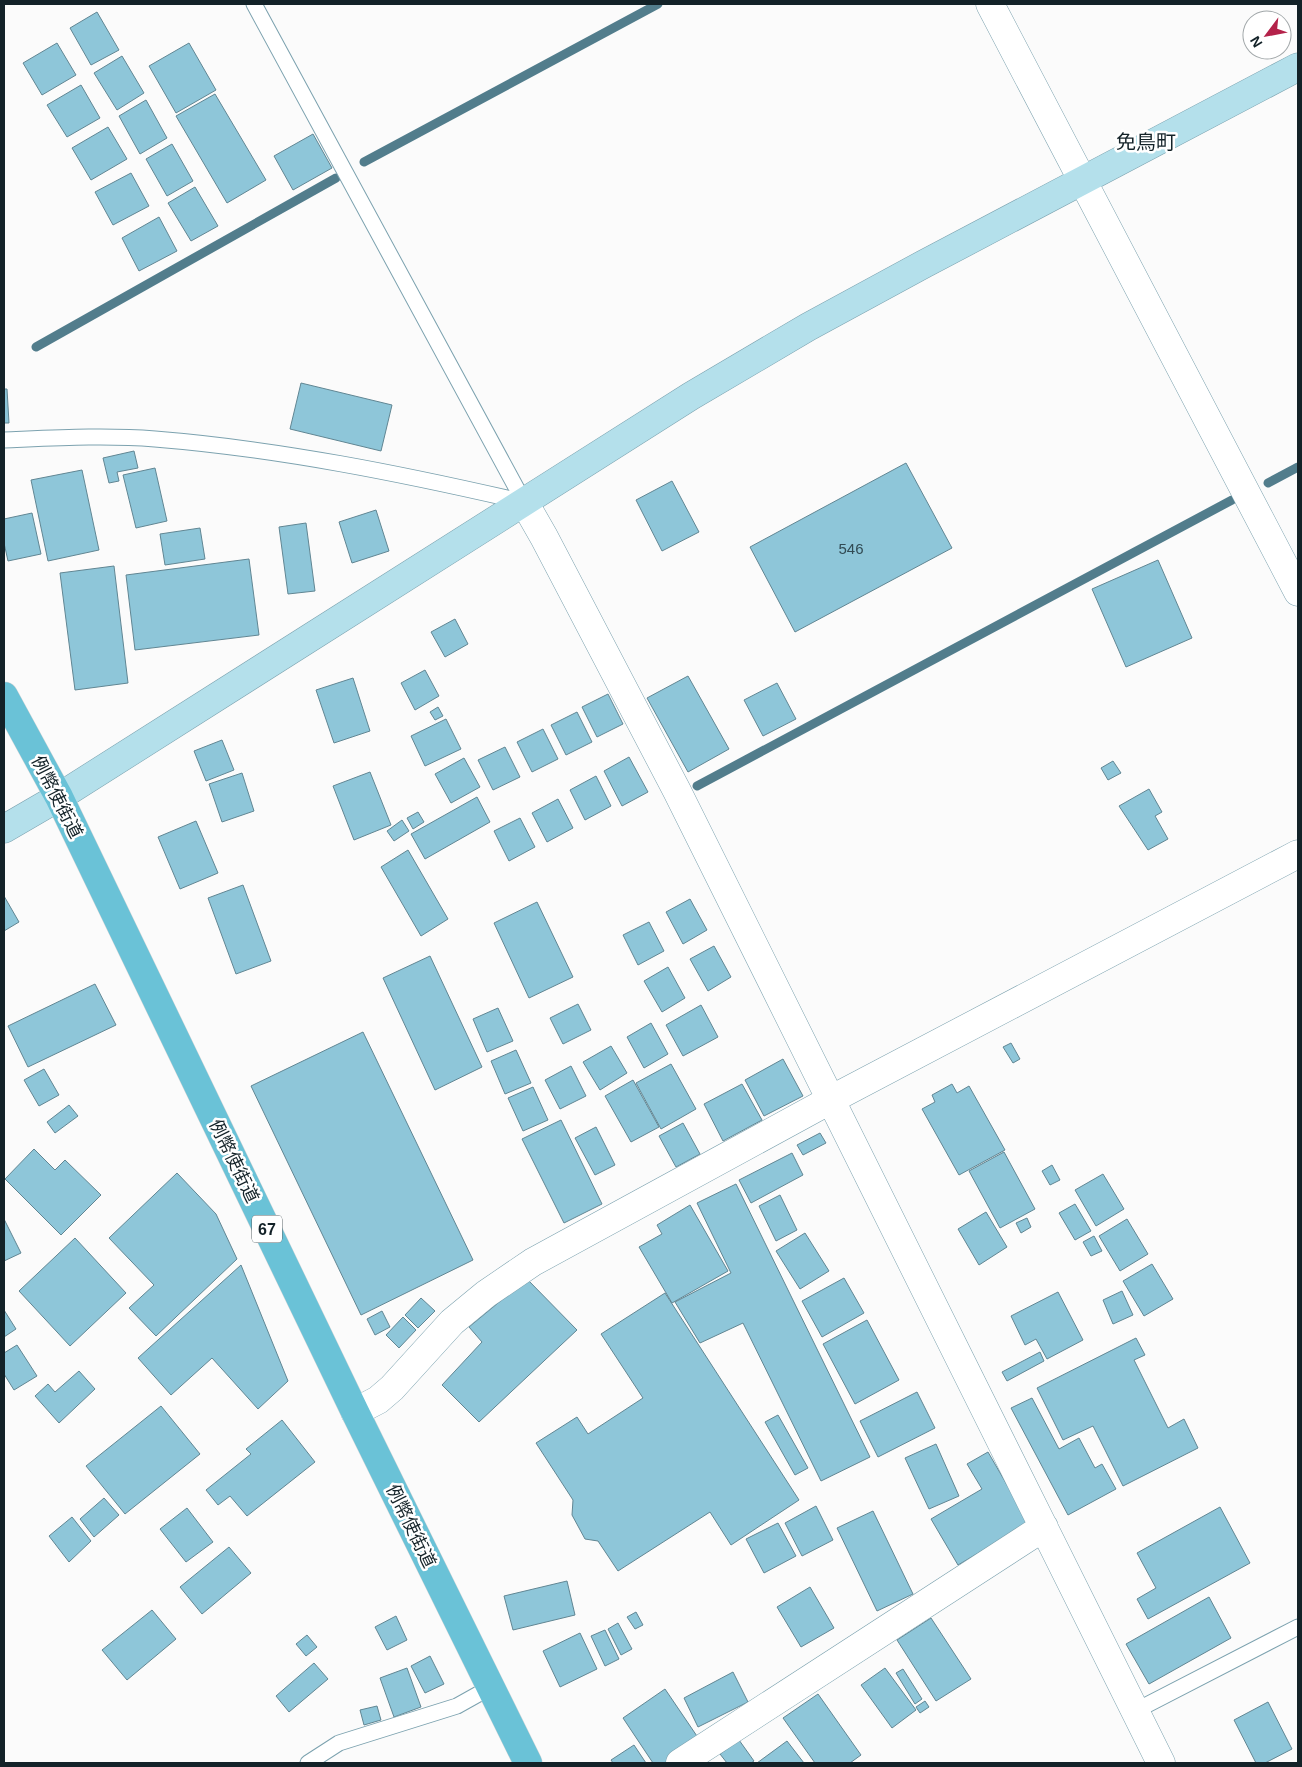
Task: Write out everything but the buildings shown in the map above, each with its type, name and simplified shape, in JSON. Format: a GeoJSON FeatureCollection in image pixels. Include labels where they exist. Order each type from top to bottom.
{"type":"FeatureCollection","features":[{"type":"Feature","properties":{"kind":"main road","name":"例幣使街道"},"geometry":{"type":"LineString","coordinates":[[4,696],[59,797],[355,1412],[528,1763]]}},
{"type":"Feature","properties":{"kind":"street"},"geometry":{"type":"LineString","coordinates":[[990,4],[1298,592]]}},
{"type":"Feature","properties":{"kind":"street"},"geometry":{"type":"LineString","coordinates":[[4,829],[59,797],[691,396],[808,327],[1298,67]]}},
{"type":"Feature","properties":{"kind":"street"},"geometry":{"type":"LineString","coordinates":[[524,502],[673,782],[1162,1763]]}},
{"type":"Feature","properties":{"kind":"street"},"geometry":{"type":"LineString","coordinates":[[355,1412],[378,1400],[392,1388],[452,1322],[486,1294],[533,1262],[832,1099],[1298,854]]}},
{"type":"Feature","properties":{"kind":"street"},"geometry":{"type":"LineString","coordinates":[[680,1763],[1044,1527]]}},
{"type":"Feature","properties":{"kind":"lane"},"geometry":{"type":"LineString","coordinates":[[254,4],[524,502]]}},
{"type":"Feature","properties":{"kind":"lane"},"geometry":{"type":"LineString","coordinates":[[4,440],[153,439],[236,447],[444,484],[524,502]]}},
{"type":"Feature","properties":{"kind":"lane"},"geometry":{"type":"LineString","coordinates":[[1137,1710],[1298,1627]]}},
{"type":"Feature","properties":{"kind":"lane"},"geometry":{"type":"LineString","coordinates":[[308,1763],[339,1743],[457,1706],[491,1687]]}},
{"type":"Feature","properties":{"kind":"waterway"},"geometry":{"type":"LineString","coordinates":[[364,162],[658,4]]}},
{"type":"Feature","properties":{"kind":"waterway"},"geometry":{"type":"LineString","coordinates":[[36,347],[336,178]]}},
{"type":"Feature","properties":{"kind":"waterway"},"geometry":{"type":"LineString","coordinates":[[1268,483],[1298,467]]}},
{"type":"Feature","properties":{"kind":"waterway"},"geometry":{"type":"LineString","coordinates":[[697,786],[1232,500]]}},
{"type":"Feature","properties":{"kind":"district","name":"免鳥町"},"geometry":{"type":"Point","coordinates":[1146,142]}}]}
